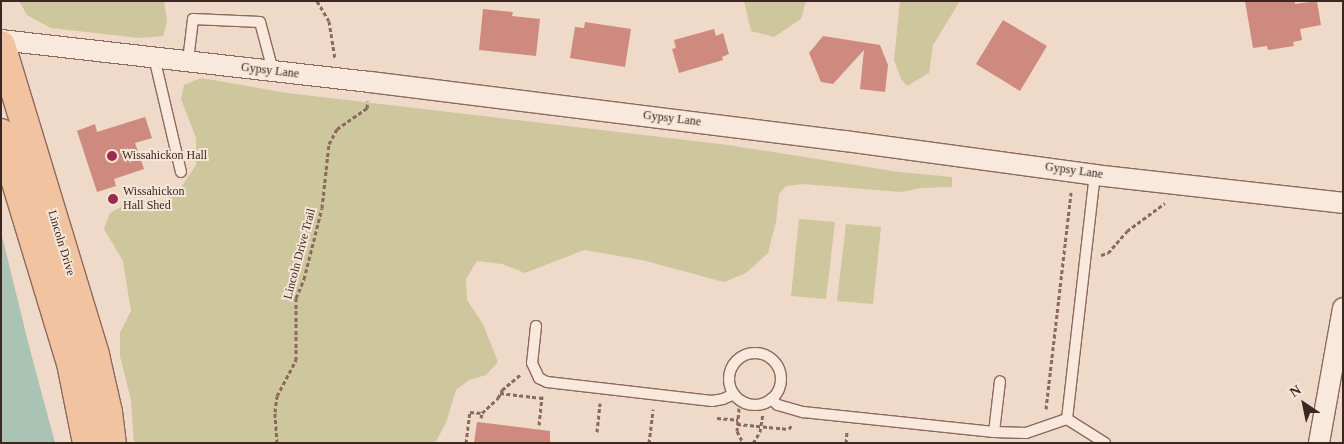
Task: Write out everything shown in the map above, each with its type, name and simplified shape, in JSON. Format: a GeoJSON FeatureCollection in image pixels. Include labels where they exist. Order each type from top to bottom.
{"type":"FeatureCollection","features":[{"type":"Feature","properties":{"kind":"main road","name":"Lincoln Drive"},"geometry":{"type":"LineString","coordinates":[[1,45],[95,355],[108,412],[112,443]]}},
{"type":"Feature","properties":{"kind":"main road","name":"Lincoln Drive"},"geometry":{"type":"LineString","coordinates":[[1,132],[70,363],[87,443]]}},
{"type":"Feature","properties":{"kind":"street","name":"Gypsy Lane"},"geometry":{"type":"LineString","coordinates":[[1,40],[370,82],[1095,175],[1343,203]]}},
{"type":"Feature","properties":{"kind":"street"},"geometry":{"type":"LineString","coordinates":[[1319,443],[1339,356],[1343,308]]}},
{"type":"Feature","properties":{"kind":"lane"},"geometry":{"type":"LineString","coordinates":[[188,61],[192,19],[260,22],[273,71]]}},
{"type":"Feature","properties":{"kind":"lane"},"geometry":{"type":"LineString","coordinates":[[154,57],[181,172]]}},
{"type":"Feature","properties":{"kind":"lane"},"geometry":{"type":"LineString","coordinates":[[1067,419],[1095,175]]}},
{"type":"Feature","properties":{"kind":"lane"},"geometry":{"type":"LineString","coordinates":[[536,326],[532,363],[539,378],[544,380],[712,401],[737,397]]}},
{"type":"Feature","properties":{"kind":"lane"},"geometry":{"type":"LineString","coordinates":[[768,401],[780,385],[779,368],[774,361],[759,353],[742,356],[736,362],[730,378],[737,397],[747,404],[768,401],[803,412],[994,432],[1026,433],[1067,419]]}},
{"type":"Feature","properties":{"kind":"lane"},"geometry":{"type":"LineString","coordinates":[[994,432],[1000,380]]}},
{"type":"Feature","properties":{"kind":"lane"},"geometry":{"type":"LineString","coordinates":[[1067,419],[1105,443]]}},
{"type":"Feature","properties":{"kind":"path"},"geometry":{"type":"LineString","coordinates":[[317,1],[329,21],[337,79]]}},
{"type":"Feature","properties":{"kind":"path","name":"Lincoln Drive Trail"},"geometry":{"type":"LineString","coordinates":[[277,443],[275,412],[277,396],[296,360],[296,298],[304,279],[322,208],[329,144],[337,129],[367,108],[370,82]]}},
{"type":"Feature","properties":{"kind":"path"},"geometry":{"type":"LineString","coordinates":[[1046,416],[1073,172]]}},
{"type":"Feature","properties":{"kind":"path"},"geometry":{"type":"LineString","coordinates":[[1086,254],[1108,253],[1127,231],[1165,203]]}},
{"type":"Feature","properties":{"kind":"path"},"geometry":{"type":"LineString","coordinates":[[481,418],[482,413],[498,398],[502,390],[514,378],[533,368]]}},
{"type":"Feature","properties":{"kind":"path"},"geometry":{"type":"LineString","coordinates":[[539,425],[544,380]]}},
{"type":"Feature","properties":{"kind":"path"},"geometry":{"type":"LineString","coordinates":[[597,432],[601,388]]}},
{"type":"Feature","properties":{"kind":"path"},"geometry":{"type":"LineString","coordinates":[[649,443],[655,394]]}},
{"type":"Feature","properties":{"kind":"path"},"geometry":{"type":"LineString","coordinates":[[737,397],[738,431],[743,442],[752,443],[758,438],[768,401]]}},
{"type":"Feature","properties":{"kind":"path"},"geometry":{"type":"LineString","coordinates":[[466,443],[470,412],[482,413]]}},
{"type":"Feature","properties":{"kind":"path"},"geometry":{"type":"LineString","coordinates":[[1059,443],[1066,443]]}},
{"type":"Feature","properties":{"kind":"shaded area"},"geometry":{"type":"Polygon","coordinates":[[[19,1],[164,1],[167,22],[163,36],[139,38],[51,28],[27,15],[19,1]]]}},
{"type":"Feature","properties":{"kind":"shaded area"},"geometry":{"type":"Polygon","coordinates":[[[744,1],[806,1],[801,19],[774,37],[751,31],[744,1]]]}},
{"type":"Feature","properties":{"kind":"shaded area"},"geometry":{"type":"Polygon","coordinates":[[[900,1],[960,1],[933,45],[929,73],[907,86],[901,79],[894,60],[900,1]]]}},
{"type":"Feature","properties":{"kind":"shaded area"},"geometry":{"type":"Polygon","coordinates":[[[201,78],[287,93],[728,145],[899,172],[952,177],[952,187],[921,188],[901,192],[803,184],[786,186],[779,194],[776,222],[768,253],[746,273],[724,282],[642,260],[584,250],[525,273],[502,264],[477,261],[466,279],[467,300],[483,324],[498,362],[486,375],[469,380],[456,390],[446,423],[435,443],[134,443],[131,400],[120,356],[120,333],[131,311],[123,261],[104,229],[110,213],[130,202],[139,209],[152,212],[182,186],[196,165],[196,138],[181,99],[184,85],[201,78]]]}},
{"type":"Feature","properties":{"kind":"shaded area"},"geometry":{"type":"Polygon","coordinates":[[[799,219],[835,222],[826,299],[791,296],[799,219]]]}},
{"type":"Feature","properties":{"kind":"shaded area"},"geometry":{"type":"Polygon","coordinates":[[[846,224],[881,227],[873,304],[837,301],[846,224]]]}},
{"type":"Feature","properties":{"kind":"shaded area"},"geometry":{"type":"Polygon","coordinates":[[[1,232],[29,346],[55,443],[1,443],[1,232]]]}},
{"type":"Feature","properties":{"kind":"building"},"geometry":{"type":"Polygon","coordinates":[[[1245,1],[1295,1],[1295,4],[1317,1],[1321,25],[1300,29],[1302,40],[1293,42],[1294,46],[1268,50],[1267,46],[1253,48],[1245,1]]]}},
{"type":"Feature","properties":{"kind":"building"},"geometry":{"type":"Polygon","coordinates":[[[483,9],[513,12],[512,16],[540,19],[536,56],[479,50],[483,9]]]}},
{"type":"Feature","properties":{"kind":"building"},"geometry":{"type":"Polygon","coordinates":[[[1003,20],[1047,46],[1020,91],[976,64],[1003,20]]]}},
{"type":"Feature","properties":{"kind":"building"},"geometry":{"type":"Polygon","coordinates":[[[585,22],[631,29],[625,67],[570,58],[575,27],[584,28],[585,22]]]}},
{"type":"Feature","properties":{"kind":"building"},"geometry":{"type":"Polygon","coordinates":[[[714,29],[716,36],[723,33],[729,54],[722,57],[723,60],[679,73],[672,49],[676,48],[674,40],[714,29]]]}},
{"type":"Feature","properties":{"kind":"building"},"geometry":{"type":"Polygon","coordinates":[[[823,36],[880,45],[888,65],[885,92],[860,89],[864,50],[833,84],[821,82],[809,53],[823,36]]]}},
{"type":"Feature","properties":{"kind":"building","name":"Wissahickon Hall"},"geometry":{"type":"Polygon","coordinates":[[[145,117],[152,138],[135,143],[144,169],[114,179],[116,186],[97,192],[77,131],[95,124],[97,132],[145,117]]]}},
{"type":"Feature","properties":{"kind":"building"},"geometry":{"type":"Polygon","coordinates":[[[477,422],[550,431],[550,443],[474,443],[477,422]]]}},
{"type":"Feature","properties":{"kind":"place","name":"Wissahickon Hall"},"geometry":{"type":"Point","coordinates":[112,156]}},
{"type":"Feature","properties":{"kind":"place","name":"Wissahickon Hall Shed"},"geometry":{"type":"Point","coordinates":[113,199]}}]}
